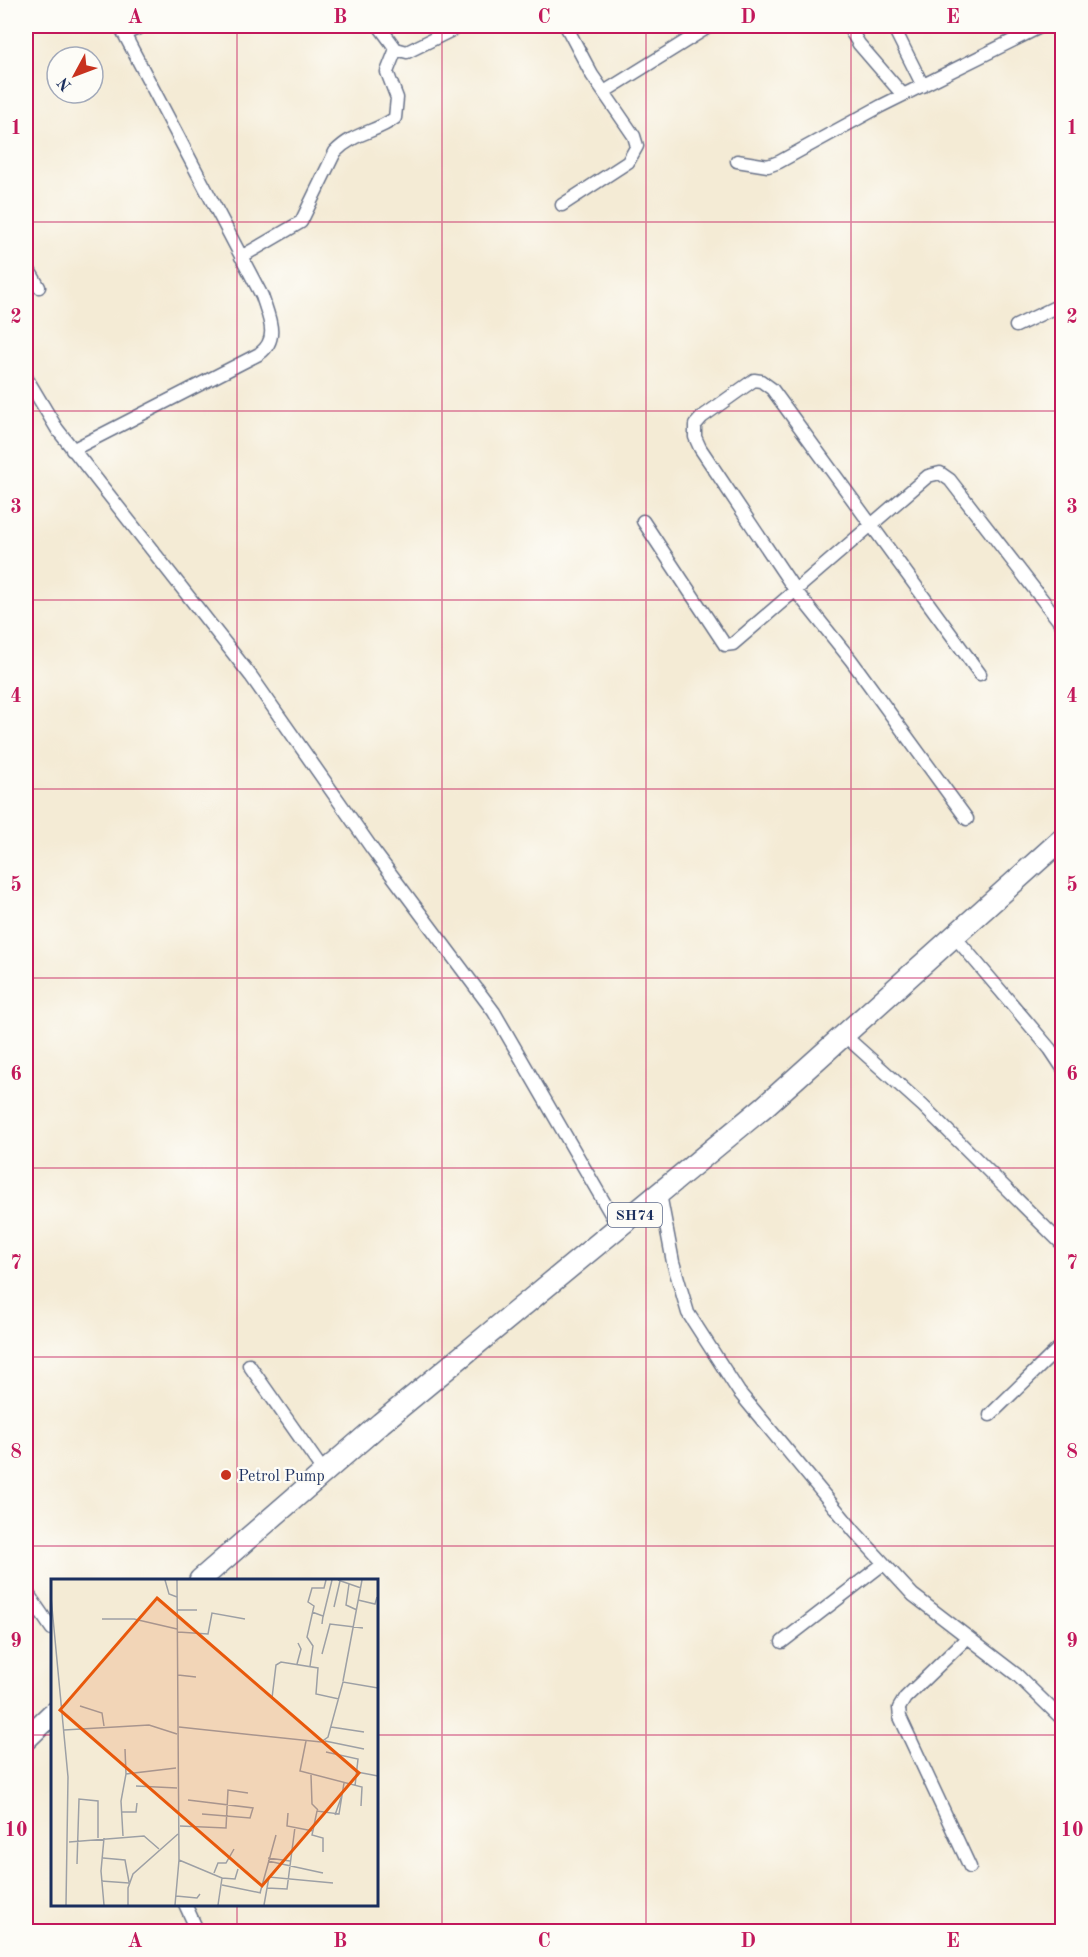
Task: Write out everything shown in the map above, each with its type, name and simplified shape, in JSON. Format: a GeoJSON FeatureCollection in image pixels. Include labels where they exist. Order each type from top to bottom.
{"type":"FeatureCollection","features":[{"type":"Feature","properties":{"kind":"highway","name":"SH74"},"geometry":{"type":"LineString","coordinates":[[202,1579],[324,1472],[660,1194],[845,1036],[1062,839]]}},
{"type":"Feature","properties":{"kind":"highway"},"geometry":{"type":"LineString","coordinates":[[26,1739],[51,1715]]}},
{"type":"Feature","properties":{"kind":"street"},"geometry":{"type":"LineString","coordinates":[[72,450],[268,348],[272,339],[271,321],[262,296],[122,30],[142,26]]}},
{"type":"Feature","properties":{"kind":"street"},"geometry":{"type":"LineString","coordinates":[[380,26],[396,49],[407,52],[460,26]]}},
{"type":"Feature","properties":{"kind":"street"},"geometry":{"type":"LineString","coordinates":[[562,205],[628,162],[637,146],[634,136],[584,61],[566,26]]}},
{"type":"Feature","properties":{"kind":"street"},"geometry":{"type":"LineString","coordinates":[[604,92],[710,26]]}},
{"type":"Feature","properties":{"kind":"street"},"geometry":{"type":"LineString","coordinates":[[848,26],[859,44],[903,95]]}},
{"type":"Feature","properties":{"kind":"street"},"geometry":{"type":"LineString","coordinates":[[893,26],[923,86]]}},
{"type":"Feature","properties":{"kind":"street"},"geometry":{"type":"LineString","coordinates":[[737,161],[768,166],[779,162],[903,95],[1042,26]]}},
{"type":"Feature","properties":{"kind":"street"},"geometry":{"type":"LineString","coordinates":[[242,257],[301,222],[335,152],[342,145],[353,136],[386,124],[395,118],[397,98],[387,72],[396,49]]}},
{"type":"Feature","properties":{"kind":"street"},"geometry":{"type":"LineString","coordinates":[[26,265],[39,287]]}},
{"type":"Feature","properties":{"kind":"street"},"geometry":{"type":"LineString","coordinates":[[1016,326],[1062,304]]}},
{"type":"Feature","properties":{"kind":"street"},"geometry":{"type":"LineString","coordinates":[[26,377],[52,422],[72,450],[251,676],[373,850],[494,1012],[619,1228]]}},
{"type":"Feature","properties":{"kind":"street"},"geometry":{"type":"LineString","coordinates":[[967,819],[851,660],[795,590],[700,447],[695,437],[695,425],[702,417],[744,384],[754,380],[761,381],[780,398],[870,526],[980,674]]}},
{"type":"Feature","properties":{"kind":"street"},"geometry":{"type":"LineString","coordinates":[[643,522],[725,645],[733,644],[928,476],[940,472],[950,480],[1062,625]]}},
{"type":"Feature","properties":{"kind":"street"},"geometry":{"type":"LineString","coordinates":[[955,937],[1050,1049],[1062,1067]]}},
{"type":"Feature","properties":{"kind":"street"},"geometry":{"type":"LineString","coordinates":[[845,1036],[923,1106],[1062,1244]]}},
{"type":"Feature","properties":{"kind":"street"},"geometry":{"type":"LineString","coordinates":[[660,1194],[673,1262],[688,1313],[712,1354],[791,1456],[883,1564],[913,1595],[1017,1675],[1062,1719]]}},
{"type":"Feature","properties":{"kind":"street"},"geometry":{"type":"LineString","coordinates":[[990,1414],[1062,1345]]}},
{"type":"Feature","properties":{"kind":"street"},"geometry":{"type":"LineString","coordinates":[[249,1365],[324,1472]]}},
{"type":"Feature","properties":{"kind":"street"},"geometry":{"type":"LineString","coordinates":[[782,1642],[883,1564]]}},
{"type":"Feature","properties":{"kind":"street"},"geometry":{"type":"LineString","coordinates":[[26,1592],[51,1628]]}},
{"type":"Feature","properties":{"kind":"street"},"geometry":{"type":"LineString","coordinates":[[968,1638],[905,1698],[899,1708],[900,1717],[970,1867]]}},
{"type":"Feature","properties":{"kind":"street"},"geometry":{"type":"LineString","coordinates":[[185,1906],[198,1932]]}},
{"type":"Feature","properties":{"kind":"lane"},"geometry":{"type":"LineString","coordinates":[[1062,1660],[1057,1675],[1062,1685]]}},
{"type":"Feature","properties":{"kind":"place","name":"Petrol Pump"},"geometry":{"type":"Point","coordinates":[226,1475]}}]}
